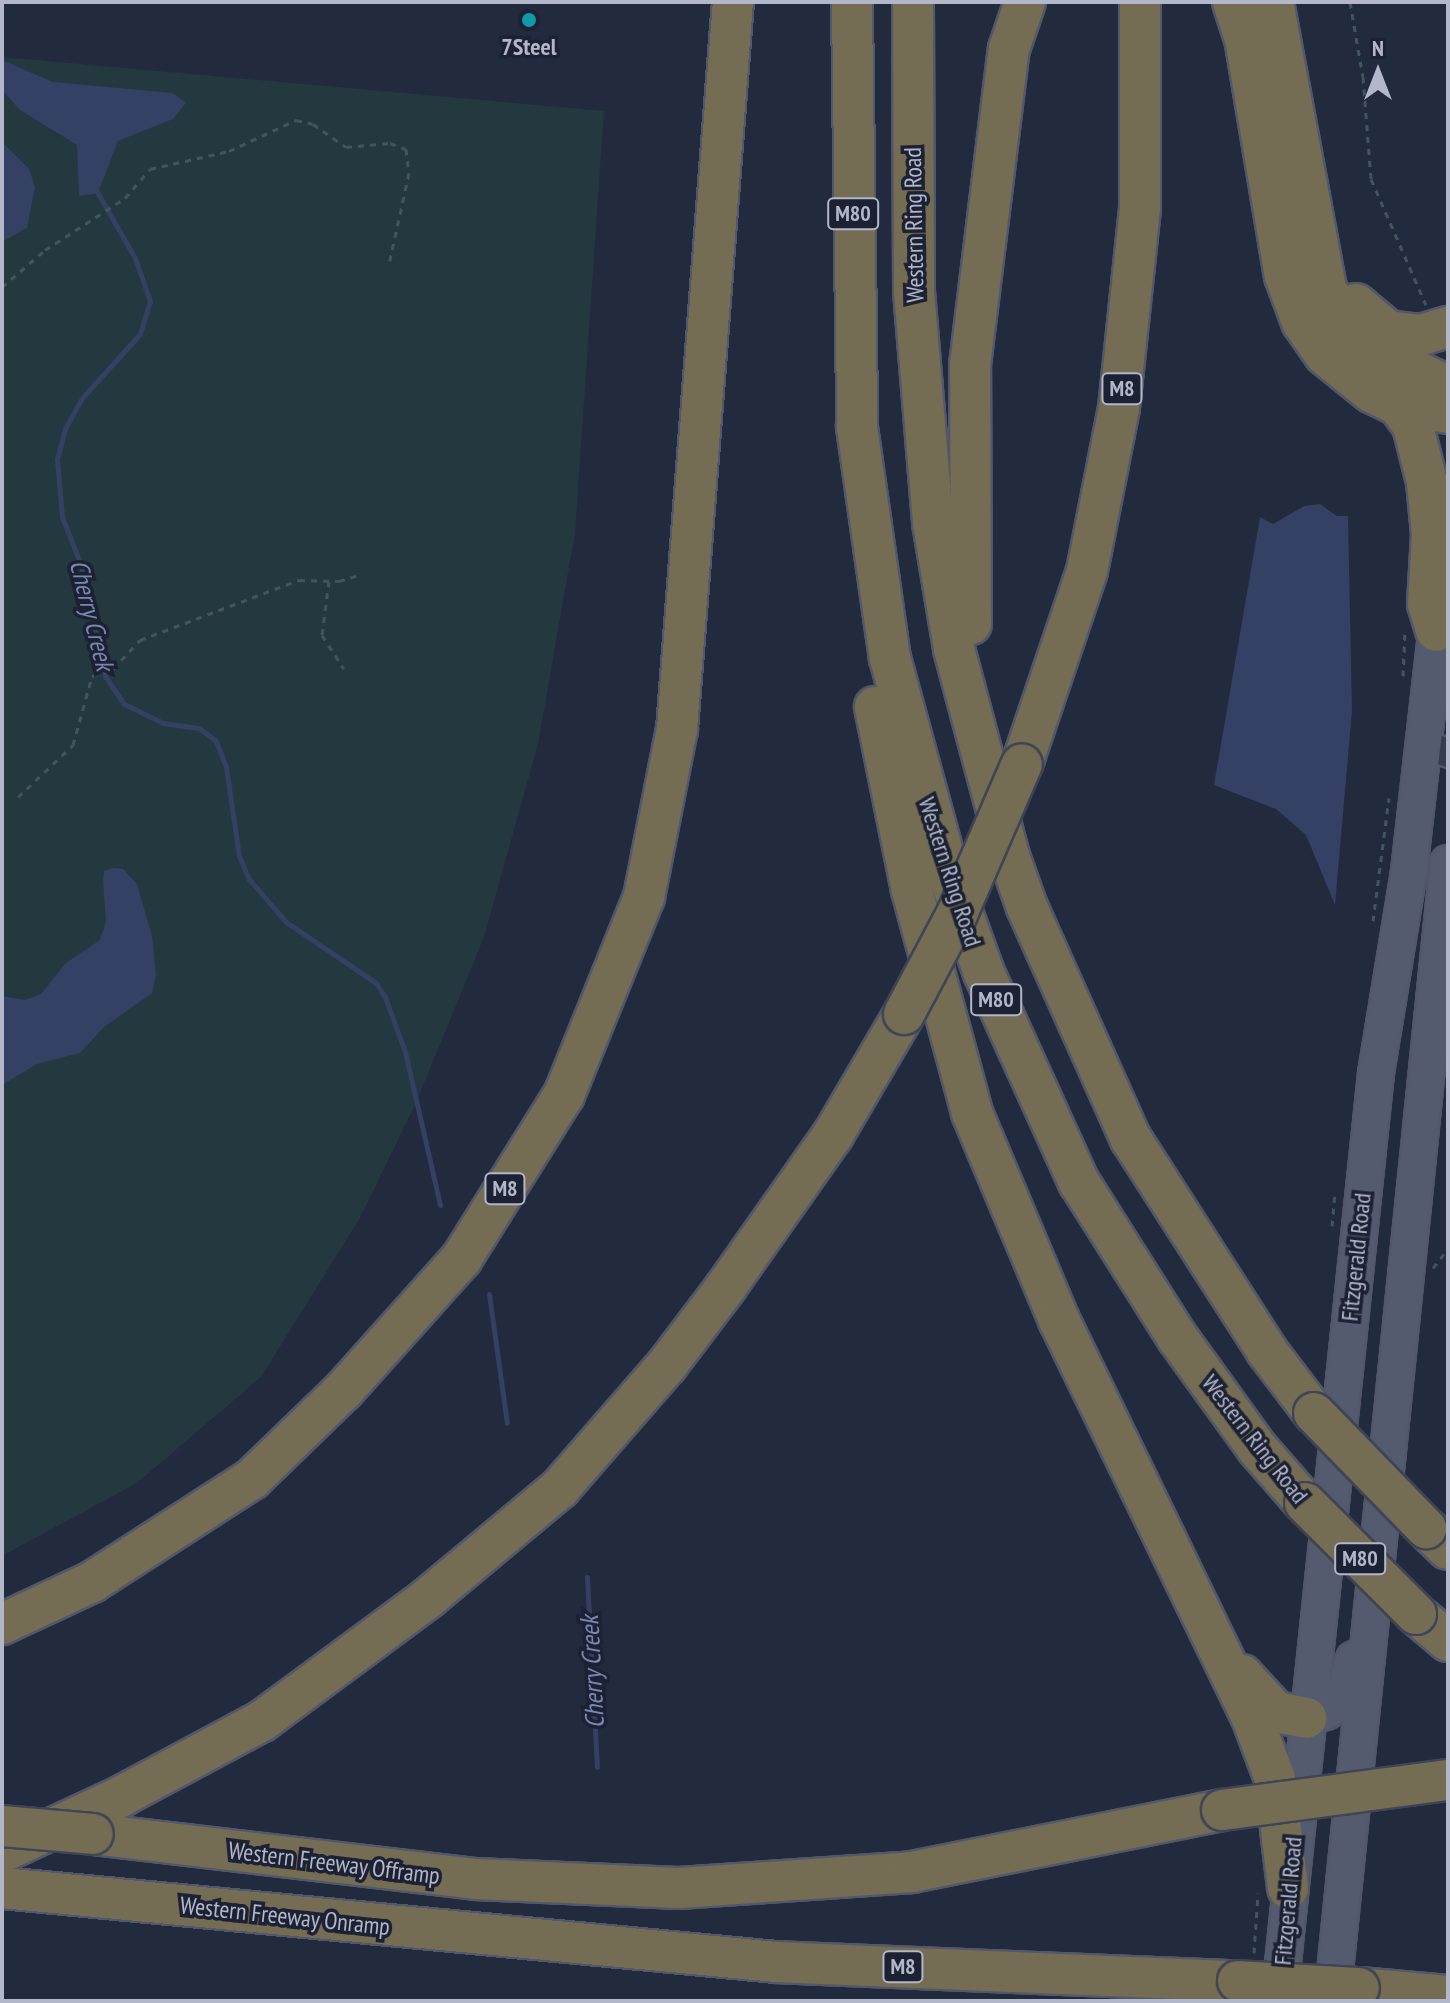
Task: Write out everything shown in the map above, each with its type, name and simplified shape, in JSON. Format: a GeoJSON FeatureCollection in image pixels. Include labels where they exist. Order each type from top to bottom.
{"type":"FeatureCollection","features":[{"type":"Feature","properties":{"kind":"highway","name":"M8"},"geometry":{"type":"LineString","coordinates":[[2,1624],[92,1582],[252,1479],[344,1390],[462,1258],[564,1095],[644,897],[677,729],[733,2]]}},
{"type":"Feature","properties":{"kind":"highway","name":"Western Ring Road"},"geometry":{"type":"LineString","coordinates":[[852,2],[857,427],[875,572],[909,742],[984,973],[1079,1182],[1177,1337],[1257,1448],[1305,1503],[1416,1614],[1448,1641]]}},
{"type":"Feature","properties":{"kind":"highway","name":"Western Ring Road"},"geometry":{"type":"LineString","coordinates":[[913,2],[914,291],[933,523],[954,649],[1007,771],[1027,907],[1131,1139],[1267,1351],[1314,1413],[1437,1538]]}},
{"type":"Feature","properties":{"kind":"highway"},"geometry":{"type":"LineString","coordinates":[[1007,771],[971,622],[970,365],[1009,49],[1025,2]]}},
{"type":"Feature","properties":{"kind":"highway","name":"M8"},"geometry":{"type":"LineString","coordinates":[[2,1852],[122,1796],[262,1721],[428,1598],[560,1488],[726,1287],[833,1135],[904,1014],[957,914],[1007,771],[1087,571],[1119,408],[1140,208],[1140,2]]}},
{"type":"Feature","properties":{"kind":"highway"},"geometry":{"type":"LineString","coordinates":[[1233,2],[1245,38],[1285,276],[1302,322],[1339,368],[1398,405],[1413,426],[1427,482],[1432,534],[1428,604],[1436,631]]}},
{"type":"Feature","properties":{"kind":"highway"},"geometry":{"type":"LineString","coordinates":[[1273,2],[1319,265],[1337,310],[1383,356],[1448,386]]}},
{"type":"Feature","properties":{"kind":"highway"},"geometry":{"type":"LineString","coordinates":[[1304,170],[1340,273],[1358,307],[1388,331],[1403,334],[1438,319]]}},
{"type":"Feature","properties":{"kind":"highway"},"geometry":{"type":"LineString","coordinates":[[1398,405],[1448,413]]}},
{"type":"Feature","properties":{"kind":"highway"},"geometry":{"type":"LineString","coordinates":[[857,427],[856,534],[867,664],[912,890],[972,1113],[1059,1320],[1215,1635],[1275,1779],[1288,1888]]}},
{"type":"Feature","properties":{"kind":"highway"},"geometry":{"type":"LineString","coordinates":[[1215,1635],[1266,1704],[1288,1717],[1306,1718]]}},
{"type":"Feature","properties":{"kind":"highway","name":"Western Freeway Offramp"},"geometry":{"type":"LineString","coordinates":[[2,1826],[576,1887],[679,1888],[912,1872],[1222,1810],[1448,1780]]}},
{"type":"Feature","properties":{"kind":"highway","name":"Western Freeway Onramp"},"geometry":{"type":"LineString","coordinates":[[2,1888],[776,1962],[1238,1981],[1345,1994]]}},
{"type":"Feature","properties":{"kind":"highway","name":"M8"},"geometry":{"type":"LineString","coordinates":[[1345,1994],[1448,1996]]}},
{"type":"Feature","properties":{"kind":"main road","name":"Fitzgerald Road"},"geometry":{"type":"LineString","coordinates":[[1281,1998],[1288,1888],[1376,1073],[1440,747],[1436,631],[1448,514]]}},
{"type":"Feature","properties":{"kind":"main road"},"geometry":{"type":"LineString","coordinates":[[1345,1994],[1443,961],[1448,863]]}},
{"type":"Feature","properties":{"kind":"main road"},"geometry":{"type":"LineString","coordinates":[[1306,1718],[1334,1706],[1352,1672],[1411,1119],[1443,961]]}},
{"type":"Feature","properties":{"kind":"path"},"geometry":{"type":"LineString","coordinates":[[1350,2],[1374,191],[1438,319]]}},
{"type":"Feature","properties":{"kind":"path"},"geometry":{"type":"LineString","coordinates":[[2,287],[93,218],[125,198],[162,163],[229,151],[287,120],[304,120],[346,147],[390,143],[406,149],[409,173],[389,264]]}},
{"type":"Feature","properties":{"kind":"path"},"geometry":{"type":"LineString","coordinates":[[18,797],[73,745],[84,693],[94,675],[113,669],[156,632],[242,606],[299,580],[329,581],[359,575]]}},
{"type":"Feature","properties":{"kind":"path"},"geometry":{"type":"LineString","coordinates":[[329,581],[322,635],[344,669]]}},
{"type":"Feature","properties":{"kind":"shaded area"},"geometry":{"type":"Polygon","coordinates":[[[2,57],[604,111],[575,533],[538,744],[484,937],[416,1103],[360,1218],[261,1377],[137,1483],[2,1556],[2,57]]]}},
{"type":"Feature","properties":{"kind":"water"},"geometry":{"type":"Polygon","coordinates":[[[2,60],[53,82],[173,93],[186,103],[173,119],[118,141],[98,193],[79,196],[77,145],[20,110],[2,90],[2,60]]]}},
{"type":"Feature","properties":{"kind":"water"},"geometry":{"type":"Polygon","coordinates":[[[2,142],[29,169],[35,187],[27,228],[2,242],[2,142]]]}},
{"type":"Feature","properties":{"kind":"water"},"geometry":{"type":"Polygon","coordinates":[[[1320,504],[1337,516],[1348,516],[1352,711],[1335,905],[1306,835],[1276,809],[1214,785],[1260,517],[1273,524],[1304,506],[1320,504]]]}},
{"type":"Feature","properties":{"kind":"water"},"geometry":{"type":"Polygon","coordinates":[[[123,869],[137,884],[152,936],[156,975],[152,993],[104,1027],[80,1053],[37,1064],[2,1085],[2,996],[25,1000],[41,994],[66,963],[100,940],[106,922],[104,871],[123,869]]]}},
{"type":"Feature","properties":{"kind":"waterway","name":"Cherry Creek"},"geometry":{"type":"LineString","coordinates":[[96,190],[135,258],[150,301],[140,334],[82,398],[65,429],[57,459],[62,517],[81,565],[105,676],[124,704],[163,723],[199,728],[216,741],[226,767],[239,856],[249,879],[286,922],[376,983],[385,997],[405,1052],[440,1205]]}},
{"type":"Feature","properties":{"kind":"waterway","name":"Cherry Creek"},"geometry":{"type":"LineString","coordinates":[[489,1294],[507,1423]]}},
{"type":"Feature","properties":{"kind":"waterway","name":"Cherry Creek"},"geometry":{"type":"LineString","coordinates":[[587,1577],[597,1767]]}},
{"type":"Feature","properties":{"kind":"place","name":"7Steel"},"geometry":{"type":"Point","coordinates":[529,20]}}]}
